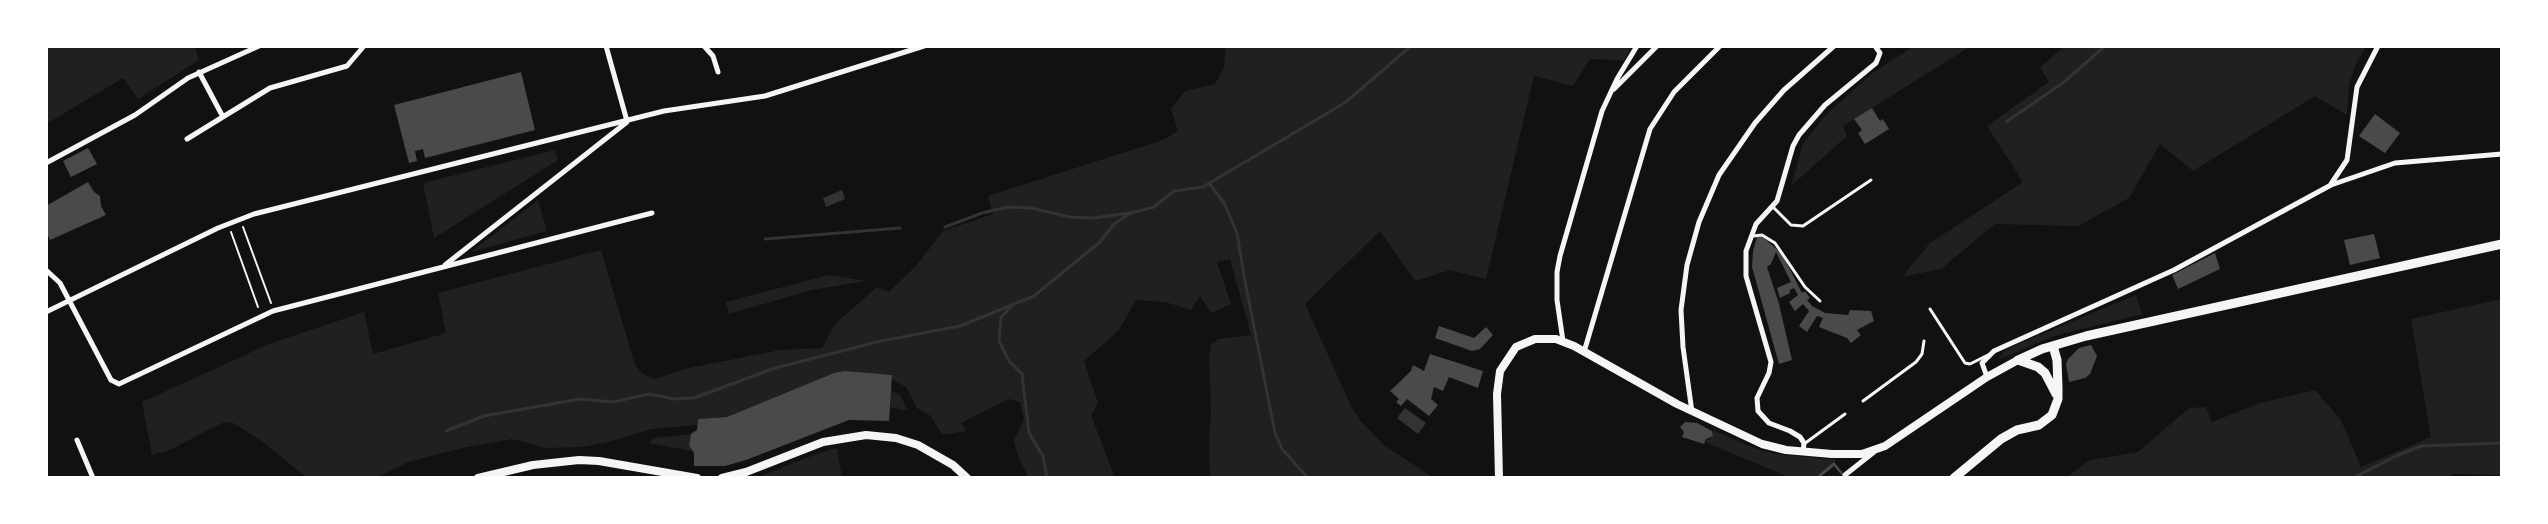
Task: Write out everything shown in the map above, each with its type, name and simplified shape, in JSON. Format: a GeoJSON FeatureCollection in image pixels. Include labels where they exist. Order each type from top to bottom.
{"type":"FeatureCollection","features":[{"type":"Feature","properties":{"kind":"main road"},"geometry":{"type":"LineString","coordinates":[[2018,360],[2052,346],[2086,336],[2502,244]]}},
{"type":"Feature","properties":{"kind":"main road"},"geometry":{"type":"LineString","coordinates":[[1954,478],[2001,439],[2017,430],[2035,427],[2046,421],[2054,412],[2058,399],[2057,360],[2052,346]]}},
{"type":"Feature","properties":{"kind":"main road"},"geometry":{"type":"LineString","coordinates":[[2018,360],[2038,367],[2045,373],[2058,399]]}},
{"type":"Feature","properties":{"kind":"street"},"geometry":{"type":"LineString","coordinates":[[46,163],[128,118],[198,72],[259,46]]}},
{"type":"Feature","properties":{"kind":"street"},"geometry":{"type":"LineString","coordinates":[[187,139],[270,88],[347,66],[364,46]]}},
{"type":"Feature","properties":{"kind":"street"},"geometry":{"type":"LineString","coordinates":[[606,46],[627,121]]}},
{"type":"Feature","properties":{"kind":"street"},"geometry":{"type":"LineString","coordinates":[[704,46],[713,56],[718,72]]}},
{"type":"Feature","properties":{"kind":"street"},"geometry":{"type":"LineString","coordinates":[[46,312],[218,228],[247,216],[664,111],[765,96],[924,46]]}},
{"type":"Feature","properties":{"kind":"street"},"geometry":{"type":"LineString","coordinates":[[1563,341],[1557,300],[1558,264],[1596,130],[1617,79],[1637,46]]}},
{"type":"Feature","properties":{"kind":"street"},"geometry":{"type":"LineString","coordinates":[[1612,91],[1657,46]]}},
{"type":"Feature","properties":{"kind":"street"},"geometry":{"type":"LineString","coordinates":[[1584,352],[1650,129],[1674,92],[1720,46]]}},
{"type":"Feature","properties":{"kind":"street"},"geometry":{"type":"LineString","coordinates":[[1692,412],[1683,347],[1681,310],[1687,265],[1699,222],[1719,176],[1755,123],[1784,90],[1834,46]]}},
{"type":"Feature","properties":{"kind":"street"},"geometry":{"type":"LineString","coordinates":[[1803,448],[1801,439],[1793,432],[1763,419],[1757,408],[1758,395],[1769,373],[1771,362],[1745,268],[1746,251],[1758,222],[1773,208],[1784,181],[1793,146],[1799,136],[1825,105],[1876,63],[1880,53],[1876,46]]}},
{"type":"Feature","properties":{"kind":"street"},"geometry":{"type":"LineString","coordinates":[[2331,185],[2347,160],[2357,87],[2378,46]]}},
{"type":"Feature","properties":{"kind":"street"},"geometry":{"type":"LineString","coordinates":[[198,72],[223,117]]}},
{"type":"Feature","properties":{"kind":"street"},"geometry":{"type":"LineString","coordinates":[[443,267],[627,121]]}},
{"type":"Feature","properties":{"kind":"street"},"geometry":{"type":"LineString","coordinates":[[1987,377],[1982,363],[1990,354],[2181,266],[2331,185],[2394,163],[2480,158],[2502,154]]}},
{"type":"Feature","properties":{"kind":"street"},"geometry":{"type":"LineString","coordinates":[[46,270],[60,283],[111,380],[117,384],[122,384],[273,311],[652,213]]}},
{"type":"Feature","properties":{"kind":"street"},"geometry":{"type":"LineString","coordinates":[[1499,478],[1498,387],[1504,363],[1516,347],[1530,340],[1547,338],[1563,341],[1692,412],[1762,444],[1844,454],[1876,450]]}},
{"type":"Feature","properties":{"kind":"street"},"geometry":{"type":"LineString","coordinates":[[1844,477],[1876,450],[1987,377],[2018,360]]}},
{"type":"Feature","properties":{"kind":"street"},"geometry":{"type":"LineString","coordinates":[[722,478],[746,472],[823,442],[866,435],[896,438],[918,445],[953,465],[967,478]]}},
{"type":"Feature","properties":{"kind":"street"},"geometry":{"type":"LineString","coordinates":[[78,440],[93,478]]}},
{"type":"Feature","properties":{"kind":"street"},"geometry":{"type":"LineString","coordinates":[[478,478],[524,466],[579,460],[599,461],[697,478]]}},
{"type":"Feature","properties":{"kind":"lane"},"geometry":{"type":"LineString","coordinates":[[1773,208],[1791,225],[1803,226],[1871,180]]}},
{"type":"Feature","properties":{"kind":"lane"},"geometry":{"type":"LineString","coordinates":[[1753,236],[1762,235],[1775,243],[1805,287],[1820,301]]}},
{"type":"Feature","properties":{"kind":"lane"},"geometry":{"type":"LineString","coordinates":[[1930,309],[1965,363],[1970,364],[1990,354]]}},
{"type":"Feature","properties":{"kind":"lane"},"geometry":{"type":"LineString","coordinates":[[1863,400],[1916,362],[1923,350],[1924,341]]}},
{"type":"Feature","properties":{"kind":"lane"},"geometry":{"type":"LineString","coordinates":[[1803,448],[1845,414]]}},
{"type":"Feature","properties":{"kind":"path"},"geometry":{"type":"LineString","coordinates":[[242,225],[271,303]]}},
{"type":"Feature","properties":{"kind":"path"},"geometry":{"type":"LineString","coordinates":[[230,229],[258,308]]}},
{"type":"Feature","properties":{"kind":"shaded area"},"geometry":{"type":"Polygon","coordinates":[[[46,46],[195,46],[199,60],[138,99],[123,78],[46,124],[46,46]]]}},
{"type":"Feature","properties":{"kind":"shaded area"},"geometry":{"type":"Polygon","coordinates":[[[1226,46],[1632,46],[1624,60],[1590,59],[1573,86],[1534,76],[1486,279],[1450,270],[1415,281],[1380,231],[1305,304],[1351,406],[1361,421],[1384,445],[1434,478],[1210,478],[1209,440],[1211,411],[1209,356],[1211,344],[1218,339],[1251,335],[1230,259],[1217,262],[1231,304],[1211,313],[1200,296],[1191,310],[1165,302],[1136,300],[1119,330],[1084,361],[1098,403],[1091,415],[1115,478],[1029,478],[1018,457],[1014,440],[1024,419],[1020,402],[1009,399],[961,423],[966,431],[942,435],[931,416],[917,408],[906,387],[891,379],[891,375],[845,371],[834,373],[727,417],[698,419],[697,425],[652,429],[608,442],[582,447],[546,448],[512,439],[462,448],[408,462],[376,478],[307,478],[263,442],[233,423],[225,422],[170,450],[152,455],[142,402],[266,345],[364,312],[373,354],[446,333],[438,293],[601,250],[635,365],[643,374],[655,379],[689,368],[780,350],[822,348],[834,325],[877,287],[889,292],[916,266],[943,231],[993,214],[988,196],[1163,140],[1178,131],[1171,109],[1185,91],[1215,84],[1224,67],[1226,46]]]}},
{"type":"Feature","properties":{"kind":"shaded area"},"geometry":{"type":"Polygon","coordinates":[[[1914,46],[1971,46],[1843,126],[1847,136],[1791,186],[1803,144],[1824,117],[1871,74],[1914,46]]]}},
{"type":"Feature","properties":{"kind":"shaded area"},"geometry":{"type":"Polygon","coordinates":[[[2065,46],[2366,46],[2355,66],[2349,85],[2347,115],[2315,96],[2193,171],[2160,144],[2129,198],[2078,226],[1995,224],[1941,269],[1902,277],[1930,243],[2023,182],[1987,126],[2049,82],[2040,67],[2065,46]]]}},
{"type":"Feature","properties":{"kind":"shaded area"},"geometry":{"type":"Polygon","coordinates":[[[555,150],[558,160],[434,238],[423,183],[555,150]]]}},
{"type":"Feature","properties":{"kind":"shaded area"},"geometry":{"type":"Polygon","coordinates":[[[842,190],[845,199],[826,207],[823,198],[842,190]]]}},
{"type":"Feature","properties":{"kind":"shaded area"},"geometry":{"type":"Polygon","coordinates":[[[538,200],[547,231],[471,252],[538,200]]]}},
{"type":"Feature","properties":{"kind":"shaded area"},"geometry":{"type":"Polygon","coordinates":[[[829,275],[866,281],[812,290],[729,314],[726,302],[829,275]]]}},
{"type":"Feature","properties":{"kind":"shaded area"},"geometry":{"type":"Polygon","coordinates":[[[2136,295],[2142,314],[2054,336],[2000,359],[2002,353],[2011,347],[2136,295]]]}},
{"type":"Feature","properties":{"kind":"shaded area"},"geometry":{"type":"Polygon","coordinates":[[[2502,299],[2502,475],[2452,474],[2449,478],[2066,478],[2090,460],[2138,452],[2189,408],[2206,407],[2212,422],[2260,403],[2315,390],[2341,420],[2361,467],[2431,437],[2411,319],[2502,299]]]}},
{"type":"Feature","properties":{"kind":"shaded area"},"geometry":{"type":"Polygon","coordinates":[[[891,390],[900,395],[908,411],[890,407],[891,390]]]}},
{"type":"Feature","properties":{"kind":"shaded area"},"geometry":{"type":"Polygon","coordinates":[[[1405,408],[1426,423],[1418,434],[1397,418],[1405,408]]]}},
{"type":"Feature","properties":{"kind":"shaded area"},"geometry":{"type":"Polygon","coordinates":[[[1713,430],[1754,448],[1775,454],[1837,460],[1815,478],[1791,478],[1705,442],[1712,436],[1713,430]]]}},
{"type":"Feature","properties":{"kind":"shaded area"},"geometry":{"type":"Polygon","coordinates":[[[691,434],[689,446],[691,451],[649,443],[654,438],[691,434]]]}},
{"type":"Feature","properties":{"kind":"shaded area"},"geometry":{"type":"Polygon","coordinates":[[[837,448],[842,478],[756,478],[819,453],[837,448]]]}},
{"type":"Feature","properties":{"kind":"building"},"geometry":{"type":"Polygon","coordinates":[[[521,72],[535,130],[425,158],[423,149],[415,151],[417,161],[409,163],[394,105],[521,72]]]}},
{"type":"Feature","properties":{"kind":"building"},"geometry":{"type":"Polygon","coordinates":[[[1872,108],[1880,121],[1883,119],[1889,129],[1865,144],[1858,133],[1862,130],[1854,119],[1872,108]]]}},
{"type":"Feature","properties":{"kind":"building"},"geometry":{"type":"Polygon","coordinates":[[[2375,114],[2400,133],[2385,153],[2359,136],[2375,114]]]}},
{"type":"Feature","properties":{"kind":"building"},"geometry":{"type":"Polygon","coordinates":[[[88,148],[97,164],[71,177],[63,161],[88,148]]]}},
{"type":"Feature","properties":{"kind":"building"},"geometry":{"type":"Polygon","coordinates":[[[88,182],[94,192],[100,196],[101,206],[106,215],[50,240],[46,232],[46,206],[88,182]]]}},
{"type":"Feature","properties":{"kind":"building"},"geometry":{"type":"Polygon","coordinates":[[[2374,234],[2380,258],[2350,265],[2344,240],[2374,234]]]}},
{"type":"Feature","properties":{"kind":"building"},"geometry":{"type":"Polygon","coordinates":[[[1762,236],[1782,254],[1802,293],[1805,291],[1810,298],[1807,300],[1812,306],[1825,313],[1848,315],[1850,310],[1871,311],[1874,321],[1857,330],[1861,335],[1851,343],[1847,338],[1819,327],[1823,318],[1817,316],[1807,332],[1799,326],[1809,311],[1803,304],[1795,311],[1789,302],[1798,295],[1794,288],[1790,290],[1790,293],[1780,298],[1777,288],[1791,282],[1776,252],[1771,264],[1767,267],[1779,304],[1792,360],[1779,364],[1752,267],[1753,251],[1757,237],[1762,236]]]}},
{"type":"Feature","properties":{"kind":"building"},"geometry":{"type":"Polygon","coordinates":[[[2215,253],[2220,269],[2178,289],[2172,275],[2215,253]]]}},
{"type":"Feature","properties":{"kind":"building"},"geometry":{"type":"Polygon","coordinates":[[[1439,326],[1474,338],[1486,327],[1493,335],[1480,349],[1472,351],[1435,338],[1439,326]]]}},
{"type":"Feature","properties":{"kind":"building"},"geometry":{"type":"Polygon","coordinates":[[[2091,345],[2097,356],[2090,374],[2085,378],[2069,382],[2066,364],[2068,359],[2079,348],[2091,345]]]}},
{"type":"Feature","properties":{"kind":"building"},"geometry":{"type":"Polygon","coordinates":[[[1430,354],[1483,371],[1478,388],[1449,377],[1443,391],[1434,387],[1431,399],[1438,405],[1429,416],[1407,399],[1401,406],[1396,402],[1399,399],[1390,391],[1411,371],[1413,365],[1424,371],[1430,354]]]}},
{"type":"Feature","properties":{"kind":"building"},"geometry":{"type":"Polygon","coordinates":[[[845,371],[892,375],[889,421],[849,420],[746,460],[725,466],[694,466],[694,453],[689,446],[691,434],[697,430],[698,419],[727,417],[834,373],[845,371]]]}},
{"type":"Feature","properties":{"kind":"building"},"geometry":{"type":"Polygon","coordinates":[[[1685,422],[1697,423],[1712,431],[1713,436],[1706,439],[1704,444],[1682,437],[1684,432],[1680,427],[1685,422]]]}},
{"type":"Feature","properties":{"kind":"building"},"geometry":{"type":"Polygon","coordinates":[[[1834,462],[1847,478],[1844,478],[1834,466],[1819,478],[1815,478],[1834,462]]]}},
{"type":"Feature","properties":{"kind":"waterway"},"geometry":{"type":"LineString","coordinates":[[446,431],[484,416],[580,399],[613,402],[649,394],[674,399],[694,398],[775,368],[881,341],[960,326],[1034,296],[1100,242],[1114,224],[1131,213],[1154,207],[1174,191],[1203,187],[1346,102],[1411,46]]}},
{"type":"Feature","properties":{"kind":"waterway"},"geometry":{"type":"LineString","coordinates":[[2006,122],[2064,82],[2105,46]]}},
{"type":"Feature","properties":{"kind":"waterway"},"geometry":{"type":"LineString","coordinates":[[1209,183],[1224,203],[1237,233],[1275,433],[1282,449],[1308,478]]}},
{"type":"Feature","properties":{"kind":"waterway"},"geometry":{"type":"LineString","coordinates":[[945,227],[982,213],[1008,207],[1031,208],[1070,217],[1094,218],[1129,213]]}},
{"type":"Feature","properties":{"kind":"waterway"},"geometry":{"type":"LineString","coordinates":[[765,239],[900,228]]}},
{"type":"Feature","properties":{"kind":"waterway"},"geometry":{"type":"LineString","coordinates":[[1011,307],[1001,317],[999,341],[1009,361],[1022,374],[1029,433],[1043,456],[1047,478]]}},
{"type":"Feature","properties":{"kind":"waterway"},"geometry":{"type":"LineString","coordinates":[[2353,478],[2396,456],[2421,446],[2502,443]]}}]}
